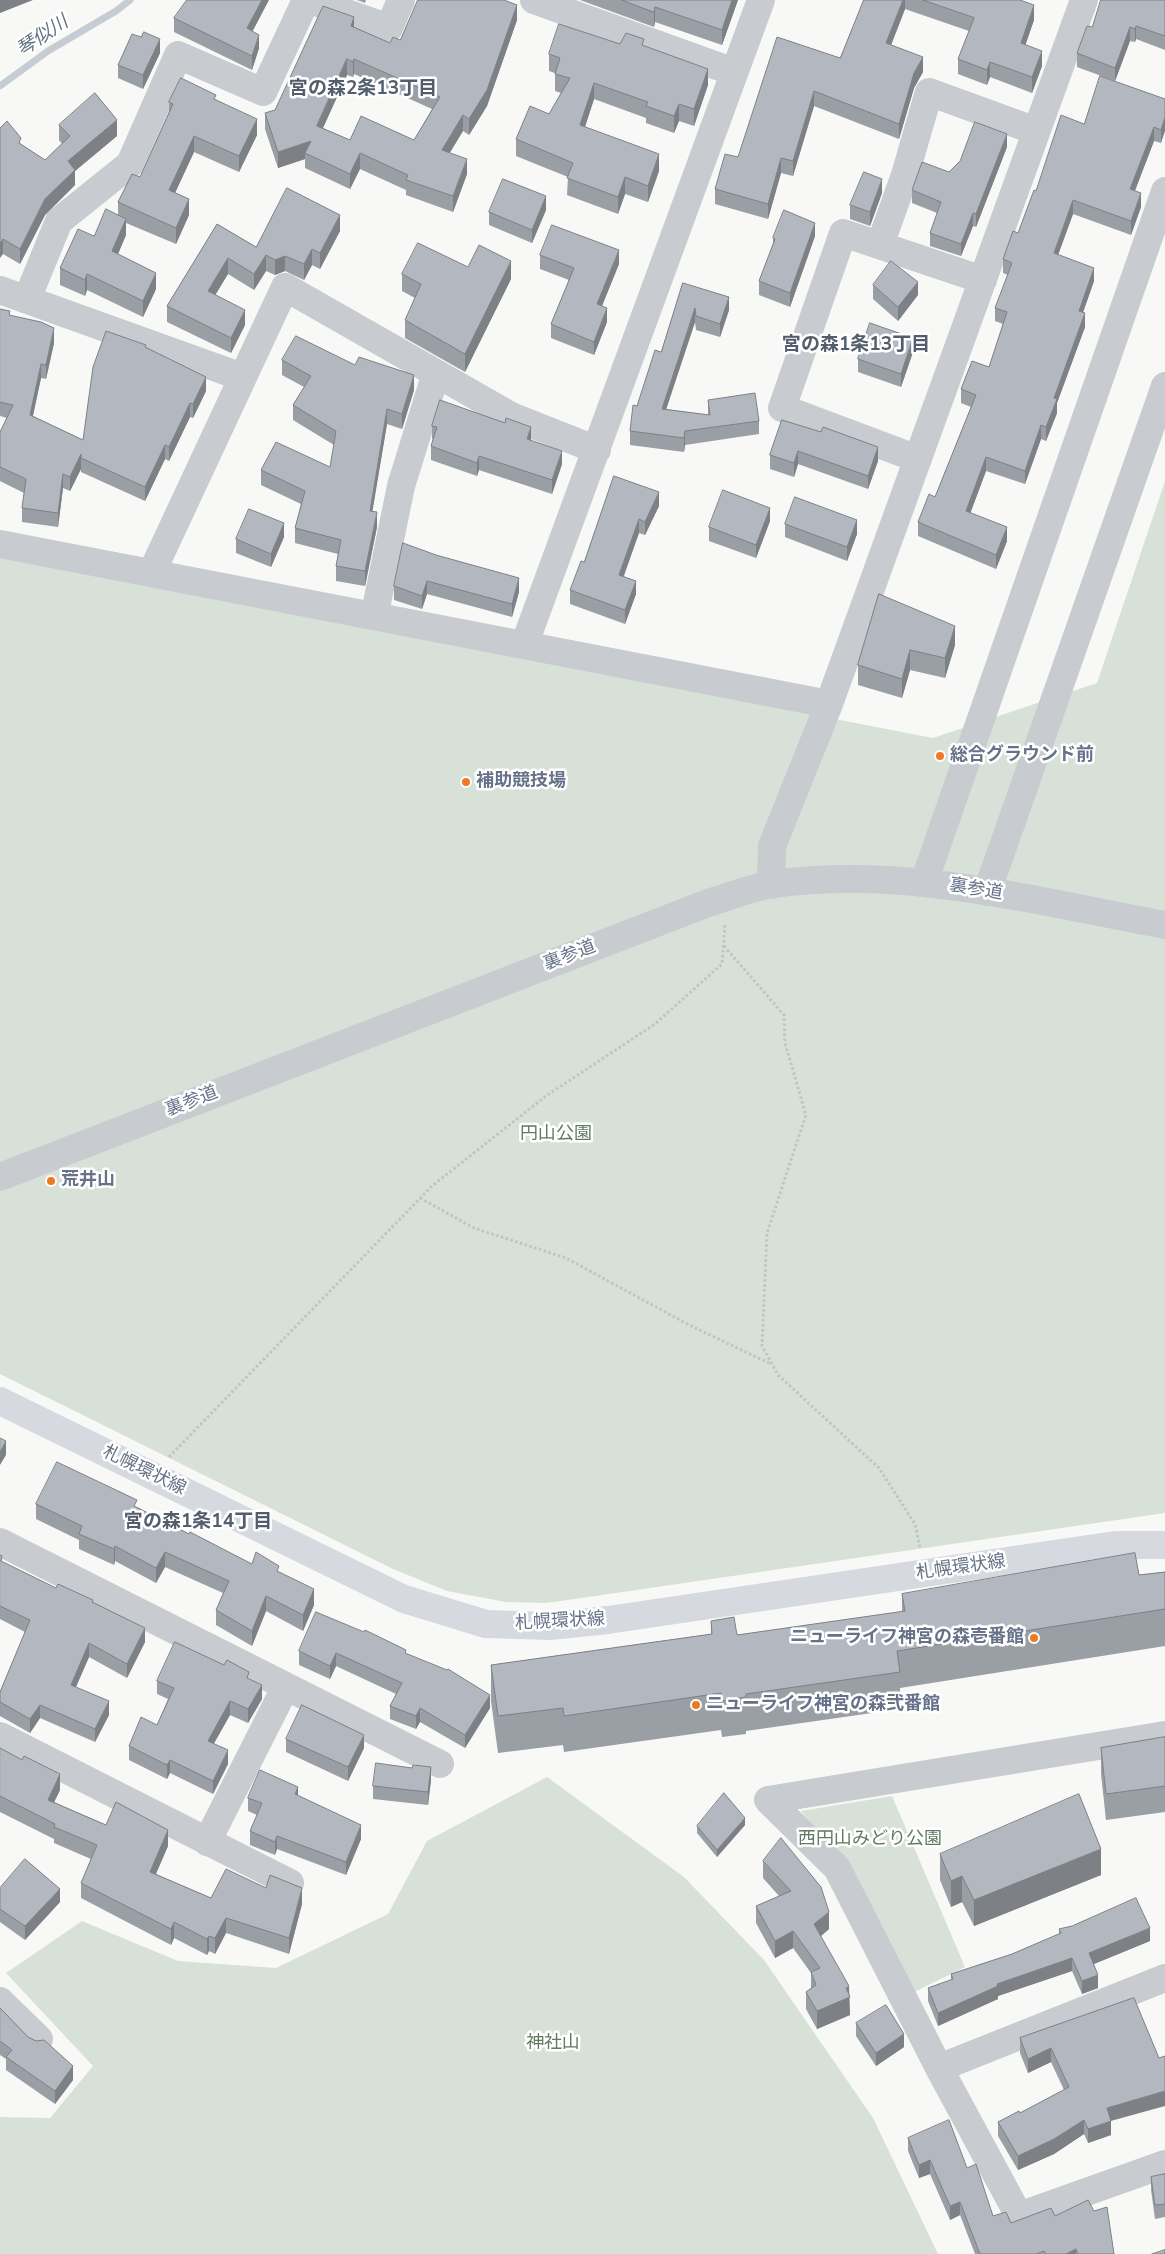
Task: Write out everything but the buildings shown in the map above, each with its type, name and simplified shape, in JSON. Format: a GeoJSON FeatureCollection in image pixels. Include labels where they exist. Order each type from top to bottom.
{"type":"FeatureCollection","features":[{"type":"Feature","properties":{"kind":"main road","name":"札幌環状線"},"geometry":{"type":"LineString","coordinates":[[0,1401],[404,1599],[486,1624],[550,1626],[608,1620],[1115,1545],[1165,1545]]}},
{"type":"Feature","properties":{"kind":"street"},"geometry":{"type":"LineString","coordinates":[[27,299],[59,222],[130,164],[178,55],[263,92],[306,0]]}},
{"type":"Feature","properties":{"kind":"street"},"geometry":{"type":"LineString","coordinates":[[310,0],[389,28],[401,0]]}},
{"type":"Feature","properties":{"kind":"street"},"geometry":{"type":"LineString","coordinates":[[534,0],[734,72]]}},
{"type":"Feature","properties":{"kind":"street"},"geometry":{"type":"LineString","coordinates":[[525,644],[761,0]]}},
{"type":"Feature","properties":{"kind":"street"},"geometry":{"type":"LineString","coordinates":[[771,885],[772,846],[829,704],[1084,0]]}},
{"type":"Feature","properties":{"kind":"street"},"geometry":{"type":"LineString","coordinates":[[880,245],[905,175],[929,92],[1036,131]]}},
{"type":"Feature","properties":{"kind":"street"},"geometry":{"type":"LineString","coordinates":[[924,882],[1165,192]]}},
{"type":"Feature","properties":{"kind":"street"},"geometry":{"type":"LineString","coordinates":[[918,459],[782,408],[843,233],[983,280]]}},
{"type":"Feature","properties":{"kind":"street"},"geometry":{"type":"LineString","coordinates":[[152,572],[285,287],[511,416],[597,450]]}},
{"type":"Feature","properties":{"kind":"street"},"geometry":{"type":"LineString","coordinates":[[0,290],[242,377]]}},
{"type":"Feature","properties":{"kind":"street"},"geometry":{"type":"LineString","coordinates":[[377,603],[401,486],[436,373]]}},
{"type":"Feature","properties":{"kind":"street"},"geometry":{"type":"LineString","coordinates":[[988,892],[1165,386]]}},
{"type":"Feature","properties":{"kind":"street"},"geometry":{"type":"LineString","coordinates":[[0,544],[829,704]]}},
{"type":"Feature","properties":{"kind":"street","name":"裏参道"},"geometry":{"type":"LineString","coordinates":[[0,1177],[708,903],[771,885],[845,878],[924,882],[1165,925]]}},
{"type":"Feature","properties":{"kind":"street"},"geometry":{"type":"LineString","coordinates":[[1115,1545],[1165,1538]]}},
{"type":"Feature","properties":{"kind":"street"},"geometry":{"type":"LineString","coordinates":[[0,1542],[285,1688],[440,1764]]}},
{"type":"Feature","properties":{"kind":"street"},"geometry":{"type":"LineString","coordinates":[[207,1842],[285,1688]]}},
{"type":"Feature","properties":{"kind":"street"},"geometry":{"type":"LineString","coordinates":[[1165,1735],[768,1800],[837,1868],[939,2068],[1019,2216],[1165,2164]]}},
{"type":"Feature","properties":{"kind":"street"},"geometry":{"type":"LineString","coordinates":[[0,1736],[290,1883]]}},
{"type":"Feature","properties":{"kind":"street"},"geometry":{"type":"LineString","coordinates":[[939,2068],[1165,1978]]}},
{"type":"Feature","properties":{"kind":"street"},"geometry":{"type":"LineString","coordinates":[[0,2001],[39,2039]]}},
{"type":"Feature","properties":{"kind":"path"},"geometry":{"type":"LineString","coordinates":[[151,1475],[432,1186],[546,1096],[655,1024],[722,964],[728,897]]}},
{"type":"Feature","properties":{"kind":"path"},"geometry":{"type":"LineString","coordinates":[[724,946],[784,1015],[785,1043],[806,1115],[767,1233],[762,1346],[778,1375],[879,1468],[915,1524],[924,1573]]}},
{"type":"Feature","properties":{"kind":"path"},"geometry":{"type":"LineString","coordinates":[[420,1198],[474,1228],[566,1258],[689,1324],[772,1364]]}},
{"type":"Feature","properties":{"kind":"green space","name":"円山公園"},"geometry":{"type":"Polygon","coordinates":[[[1165,481],[1165,1513],[547,1603],[506,1602],[447,1591],[393,1569],[0,1374],[0,557],[933,738],[1097,683],[1165,481]]]}},
{"type":"Feature","properties":{"kind":"green space","name":"神社山"},"geometry":{"type":"Polygon","coordinates":[[[547,1777],[684,1877],[764,1960],[873,2118],[938,2254],[0,2254],[0,2117],[50,2118],[93,2066],[6,1973],[82,1921],[178,1961],[276,1968],[388,1914],[427,1841],[547,1777]]]}},
{"type":"Feature","properties":{"kind":"green space","name":"西円山みどり公園"},"geometry":{"type":"Polygon","coordinates":[[[892,1796],[965,1967],[912,1993],[850,1875],[801,1811],[892,1796]]]}},
{"type":"Feature","properties":{"kind":"waterway","name":"琴似川"},"geometry":{"type":"LineString","coordinates":[[0,86],[48,51],[116,11],[130,0]]}},
{"type":"Feature","properties":{"kind":"place","name":"総合グラウンド前"},"geometry":{"type":"Point","coordinates":[940,756]}},
{"type":"Feature","properties":{"kind":"place","name":"補助競技場"},"geometry":{"type":"Point","coordinates":[466,782]}},
{"type":"Feature","properties":{"kind":"place","name":"荒井山"},"geometry":{"type":"Point","coordinates":[51,1181]}},
{"type":"Feature","properties":{"kind":"place","name":"ニューライフ神宮の森壱番館"},"geometry":{"type":"Point","coordinates":[1034,1638]}},
{"type":"Feature","properties":{"kind":"place","name":"ニューライフ神宮の森弐番館"},"geometry":{"type":"Point","coordinates":[696,1705]}},
{"type":"Feature","properties":{"kind":"district","name":"宮の森2条13丁目"},"geometry":{"type":"Point","coordinates":[363,89]}},
{"type":"Feature","properties":{"kind":"district","name":"宮の森1条13丁目"},"geometry":{"type":"Point","coordinates":[856,345]}},
{"type":"Feature","properties":{"kind":"district","name":"宮の森1条14丁目"},"geometry":{"type":"Point","coordinates":[198,1522]}}]}
